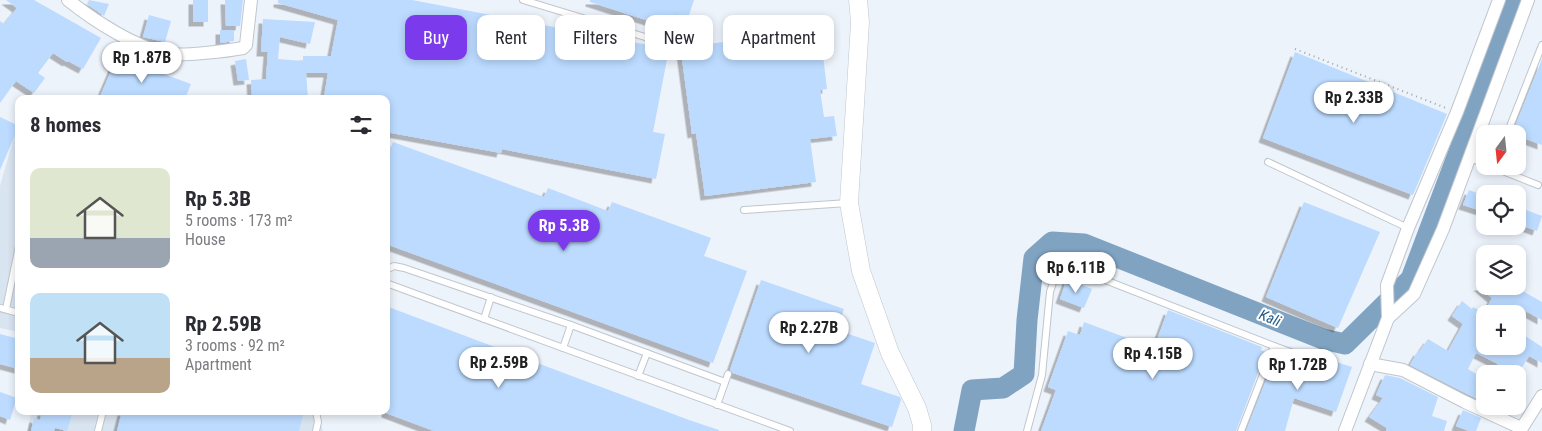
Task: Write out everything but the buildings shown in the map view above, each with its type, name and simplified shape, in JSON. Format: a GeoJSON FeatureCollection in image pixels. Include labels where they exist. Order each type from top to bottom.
{"type":"FeatureCollection","features":[{"type":"Feature","properties":{"kind":"street"},"geometry":{"type":"LineString","coordinates":[[68,0],[94,19],[132,40],[148,48],[171,54],[243,48],[246,45],[251,0]]}},
{"type":"Feature","properties":{"kind":"street"},"geometry":{"type":"LineString","coordinates":[[858,0],[860,22],[849,203],[861,271],[890,353],[918,408],[922,431]]}},
{"type":"Feature","properties":{"kind":"street"},"geometry":{"type":"LineString","coordinates":[[1345,431],[1388,318],[1387,285],[1408,228],[1457,112],[1499,0]]}},
{"type":"Feature","properties":{"kind":"street"},"geometry":{"type":"LineString","coordinates":[[1388,318],[1414,294],[1443,230],[1528,0]]}},
{"type":"Feature","properties":{"kind":"street"},"geometry":{"type":"LineString","coordinates":[[1370,364],[1403,370],[1521,429],[1542,396]]}},
{"type":"Feature","properties":{"kind":"lane"},"geometry":{"type":"LineString","coordinates":[[523,0],[645,37]]}},
{"type":"Feature","properties":{"kind":"lane"},"geometry":{"type":"LineString","coordinates":[[1511,125],[1542,45]]}},
{"type":"Feature","properties":{"kind":"lane"},"geometry":{"type":"LineString","coordinates":[[1470,158],[1476,160]]}},
{"type":"Feature","properties":{"kind":"lane"},"geometry":{"type":"LineString","coordinates":[[1268,162],[1408,228]]}},
{"type":"Feature","properties":{"kind":"lane"},"geometry":{"type":"LineString","coordinates":[[1513,175],[1538,185]]}},
{"type":"Feature","properties":{"kind":"lane"},"geometry":{"type":"LineString","coordinates":[[744,210],[849,203]]}},
{"type":"Feature","properties":{"kind":"lane"},"geometry":{"type":"LineString","coordinates":[[390,268],[394,266],[404,268],[492,297],[725,382]]}},
{"type":"Feature","properties":{"kind":"lane"},"geometry":{"type":"LineString","coordinates":[[1027,431],[1042,375],[1050,292],[1056,273],[1066,267],[1077,269],[1299,355]]}},
{"type":"Feature","properties":{"kind":"lane"},"geometry":{"type":"LineString","coordinates":[[3,309],[15,273]]}},
{"type":"Feature","properties":{"kind":"lane"},"geometry":{"type":"LineString","coordinates":[[390,284],[790,431]]}},
{"type":"Feature","properties":{"kind":"lane"},"geometry":{"type":"LineString","coordinates":[[484,319],[492,297]]}},
{"type":"Feature","properties":{"kind":"lane"},"geometry":{"type":"LineString","coordinates":[[563,348],[571,325]]}},
{"type":"Feature","properties":{"kind":"lane"},"geometry":{"type":"LineString","coordinates":[[1241,431],[1274,346]]}},
{"type":"Feature","properties":{"kind":"lane"},"geometry":{"type":"LineString","coordinates":[[638,376],[647,353]]}},
{"type":"Feature","properties":{"kind":"lane"},"geometry":{"type":"LineString","coordinates":[[717,405],[728,374]]}},
{"type":"Feature","properties":{"kind":"lane"},"geometry":{"type":"LineString","coordinates":[[98,431],[102,415]]}},
{"type":"Feature","properties":{"kind":"lane"},"geometry":{"type":"LineString","coordinates":[[316,431],[318,422],[317,415]]}},
{"type":"Feature","properties":{"kind":"path"},"geometry":{"type":"LineString","coordinates":[[1295,49],[1457,112]]}},
{"type":"Feature","properties":{"kind":"shaded area"},"geometry":{"type":"Polygon","coordinates":[[[15,133],[15,331],[0,328],[0,186],[15,133]]]}},
{"type":"Feature","properties":{"kind":"shaded area"},"geometry":{"type":"Polygon","coordinates":[[[31,415],[318,415],[323,431],[27,431],[31,415]]]}},
{"type":"Feature","properties":{"kind":"waterway","name":"Kali"},"geometry":{"type":"LineString","coordinates":[[964,431],[972,390],[1003,388],[1024,374],[1027,320],[1034,258],[1052,242],[1084,244],[1323,339],[1345,344],[1411,279],[1516,0]]}}]}
